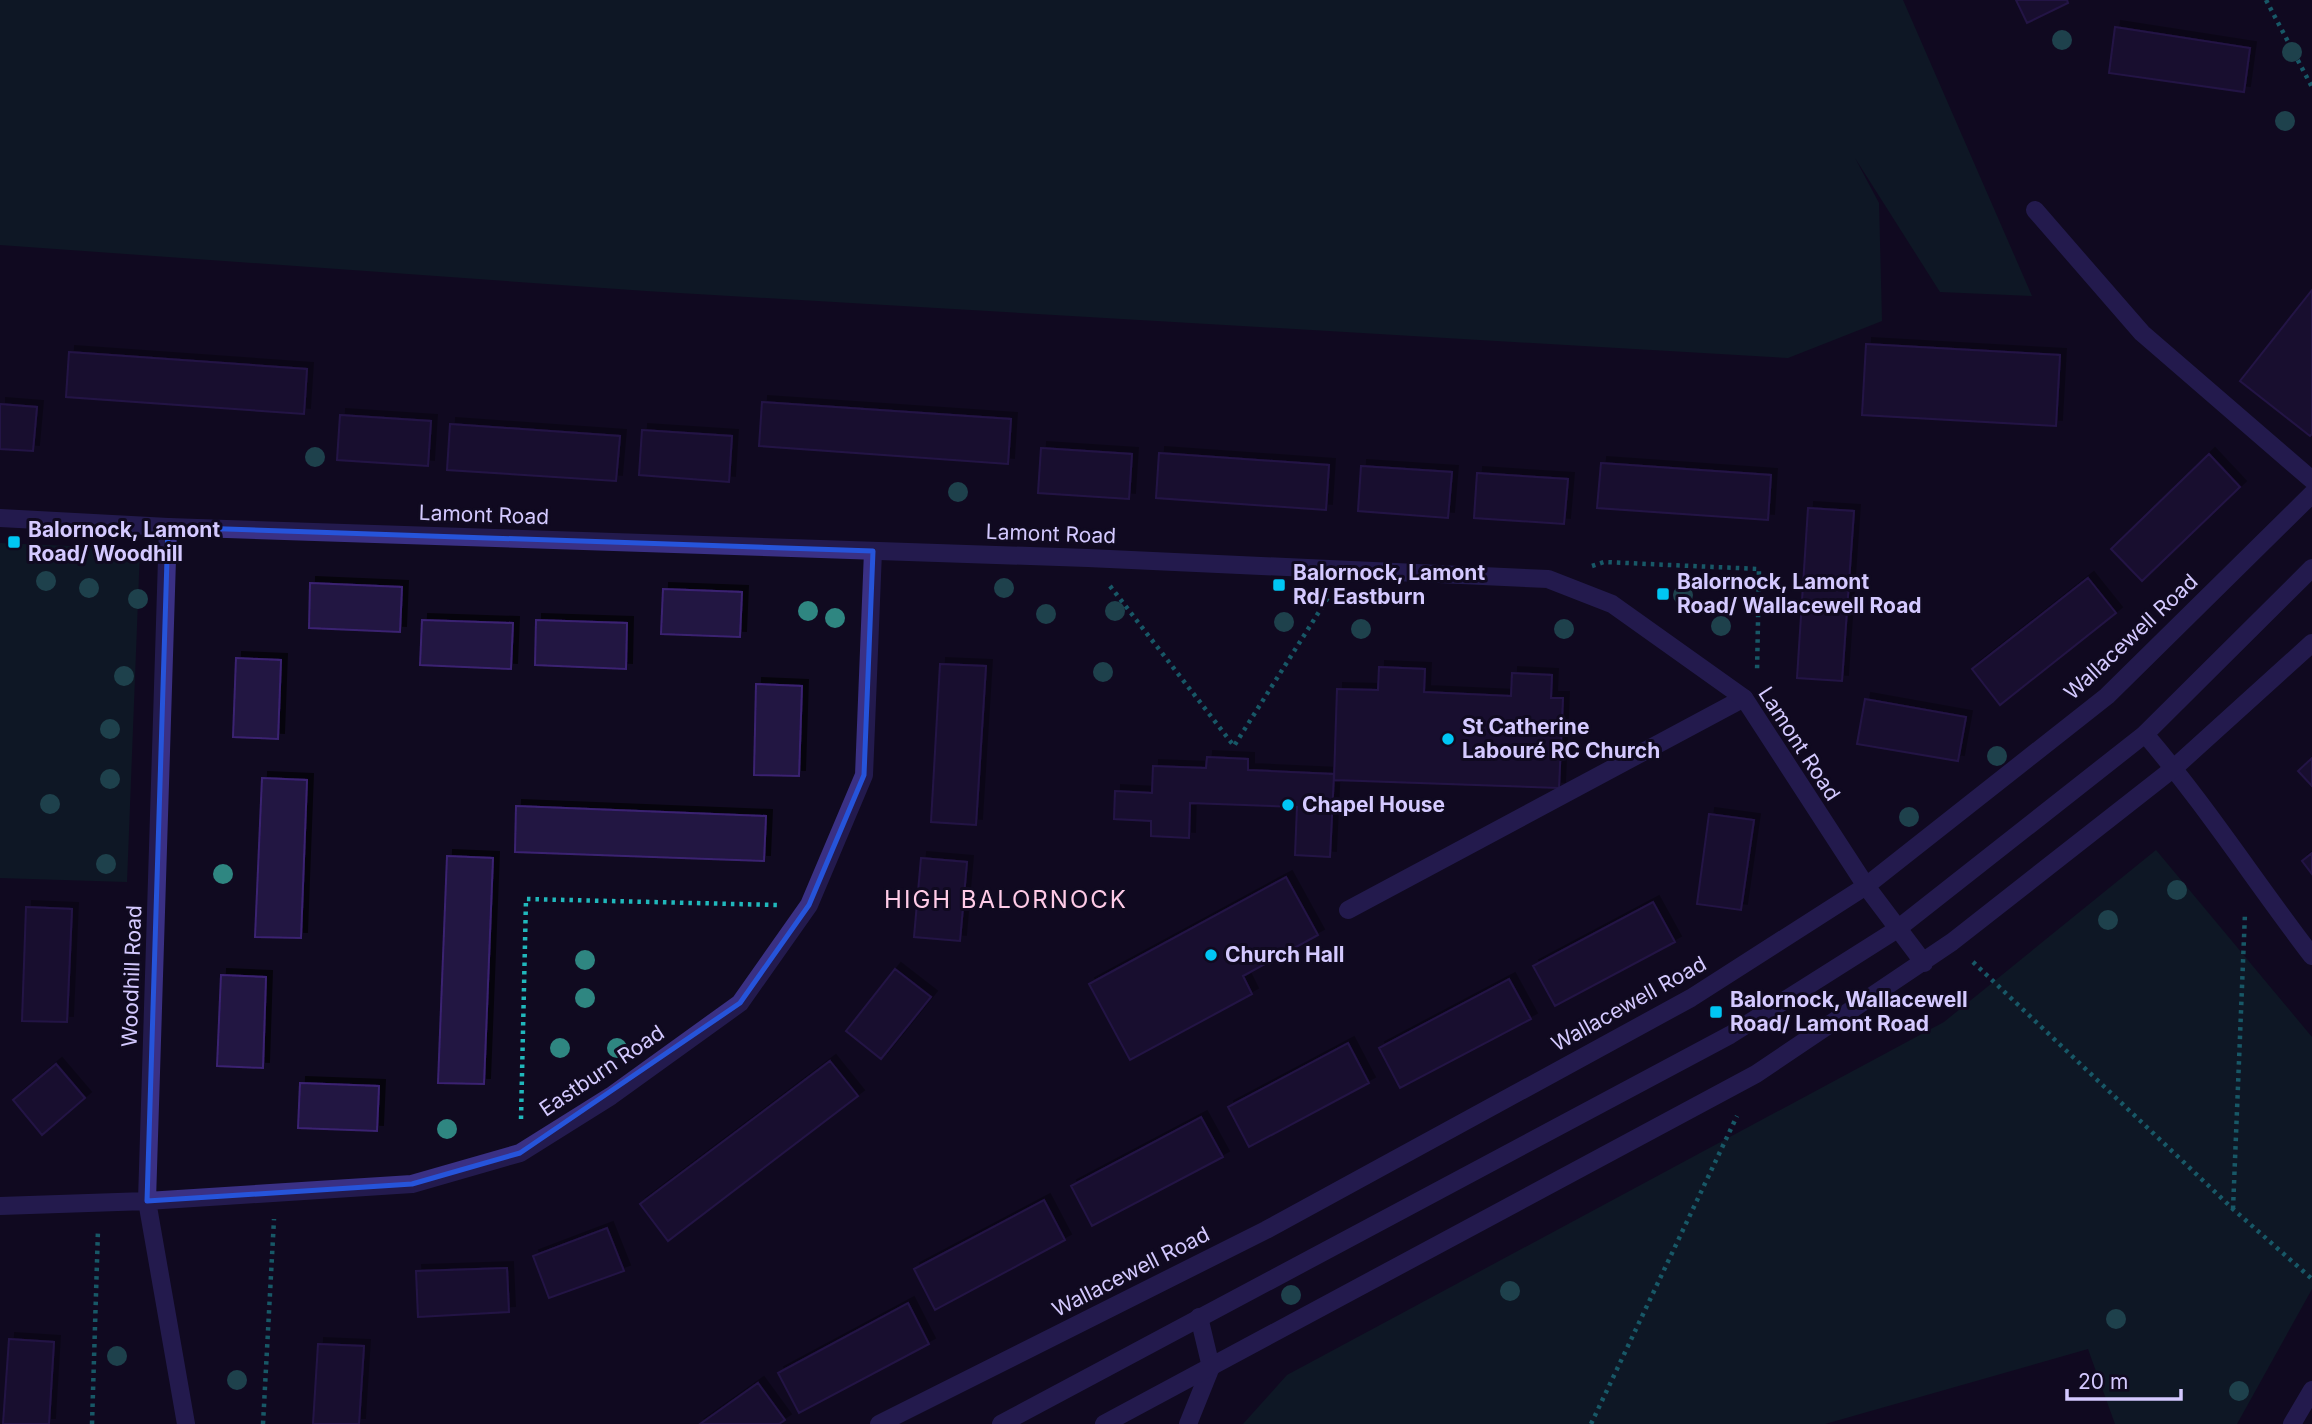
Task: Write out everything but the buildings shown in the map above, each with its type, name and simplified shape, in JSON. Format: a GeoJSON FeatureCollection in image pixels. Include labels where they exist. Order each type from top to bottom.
{"type":"FeatureCollection","features":[{"type":"Feature","properties":{"kind":"street"},"geometry":{"type":"LineString","coordinates":[[2035,210],[2142,333],[2312,480]]}},
{"type":"Feature","properties":{"kind":"street","name":"Wallacewell Road"},"geometry":{"type":"LineString","coordinates":[[879,1424],[1266,1230],[1679,1004],[1866,886],[2108,696],[2312,494]]}},
{"type":"Feature","properties":{"kind":"street","name":"Lamont Road"},"geometry":{"type":"LineString","coordinates":[[0,518],[169,527],[1088,558],[1548,579],[1612,604],[1744,698],[1866,886],[1896,930],[1924,963]]}},
{"type":"Feature","properties":{"kind":"street","name":"Woodhill Road"},"geometry":{"type":"LineString","coordinates":[[169,527],[147,1201],[186,1424]]}},
{"type":"Feature","properties":{"kind":"street","name":"Eastburn Road"},"geometry":{"type":"LineString","coordinates":[[0,1206],[147,1201],[412,1184],[520,1153],[611,1096],[740,1003],[809,905],[864,775],[873,551]]}},
{"type":"Feature","properties":{"kind":"street"},"geometry":{"type":"LineString","coordinates":[[1001,1424],[1730,1035],[1896,930],[2145,734],[2312,568]]}},
{"type":"Feature","properties":{"kind":"street"},"geometry":{"type":"LineString","coordinates":[[1104,1424],[1756,1074],[1952,942],[2174,768],[2312,643]]}},
{"type":"Feature","properties":{"kind":"street"},"geometry":{"type":"LineString","coordinates":[[1349,910],[1744,698]]}},
{"type":"Feature","properties":{"kind":"street"},"geometry":{"type":"LineString","coordinates":[[2145,734],[2174,768],[2246,871],[2312,956]]}},
{"type":"Feature","properties":{"kind":"street"},"geometry":{"type":"LineString","coordinates":[[1188,1424],[1211,1367],[1199,1317]]}},
{"type":"Feature","properties":{"kind":"street"},"geometry":{"type":"LineString","coordinates":[[2292,1424],[2312,1390]]}},
{"type":"Feature","properties":{"kind":"path"},"geometry":{"type":"LineString","coordinates":[[2266,0],[2312,88]]}},
{"type":"Feature","properties":{"kind":"path"},"geometry":{"type":"LineString","coordinates":[[1088,558],[1234,746],[1346,569]]}},
{"type":"Feature","properties":{"kind":"path"},"geometry":{"type":"LineString","coordinates":[[1548,579],[1604,562],[1759,569],[1757,677],[1744,698]]}},
{"type":"Feature","properties":{"kind":"path"},"geometry":{"type":"LineString","coordinates":[[2233,1209],[2246,871]]}},
{"type":"Feature","properties":{"kind":"path"},"geometry":{"type":"LineString","coordinates":[[520,1153],[526,899],[809,905]]}},
{"type":"Feature","properties":{"kind":"path"},"geometry":{"type":"LineString","coordinates":[[1952,942],[2233,1209],[2312,1279]]}},
{"type":"Feature","properties":{"kind":"path"},"geometry":{"type":"LineString","coordinates":[[1591,1424],[1756,1074]]}},
{"type":"Feature","properties":{"kind":"path"},"geometry":{"type":"LineString","coordinates":[[263,1424],[275,1194]]}},
{"type":"Feature","properties":{"kind":"path"},"geometry":{"type":"LineString","coordinates":[[92,1424],[99,1202]]}},
{"type":"Feature","properties":{"kind":"highlighted area"},"geometry":{"type":"Polygon","coordinates":[[[168,527],[873,551],[864,775],[809,905],[740,1003],[520,1153],[412,1184],[147,1201],[168,527]]]}},
{"type":"Feature","properties":{"kind":"green space"},"geometry":{"type":"Polygon","coordinates":[[[0,0],[1903,0],[2032,296],[1940,292],[1855,158],[1879,203],[1882,321],[1788,358],[646,291],[0,245],[0,0]]]}},
{"type":"Feature","properties":{"kind":"green space"},"geometry":{"type":"Polygon","coordinates":[[[0,543],[140,549],[127,882],[0,878],[0,543]]]}},
{"type":"Feature","properties":{"kind":"green space"},"geometry":{"type":"Polygon","coordinates":[[[2156,850],[2312,1037],[2312,1289],[2237,1424],[2115,1424],[2088,1349],[1825,1424],[1243,1424],[1287,1375],[1944,1022],[2156,850]]]}},
{"type":"Feature","properties":{"kind":"place","name":"Balornock, Lamont Road/ Woodhill"},"geometry":{"type":"Point","coordinates":[14,542]}},
{"type":"Feature","properties":{"kind":"place","name":"Balornock, Lamont Rd/ Eastburn"},"geometry":{"type":"Point","coordinates":[1279,585]}},
{"type":"Feature","properties":{"kind":"place","name":"Balornock, Lamont Road/ Wallacewell Road"},"geometry":{"type":"Point","coordinates":[1663,594]}},
{"type":"Feature","properties":{"kind":"place","name":"St Catherine Labouré RC Church"},"geometry":{"type":"Point","coordinates":[1448,739]}},
{"type":"Feature","properties":{"kind":"place","name":"Chapel House"},"geometry":{"type":"Point","coordinates":[1288,805]}},
{"type":"Feature","properties":{"kind":"place","name":"Church Hall"},"geometry":{"type":"Point","coordinates":[1211,955]}},
{"type":"Feature","properties":{"kind":"place","name":"Balornock, Wallacewell Road/ Lamont Road"},"geometry":{"type":"Point","coordinates":[1716,1012]}},
{"type":"Feature","properties":{"kind":"district","name":"HIGH BALORNOCK"},"geometry":{"type":"Point","coordinates":[1006,900]}}]}
